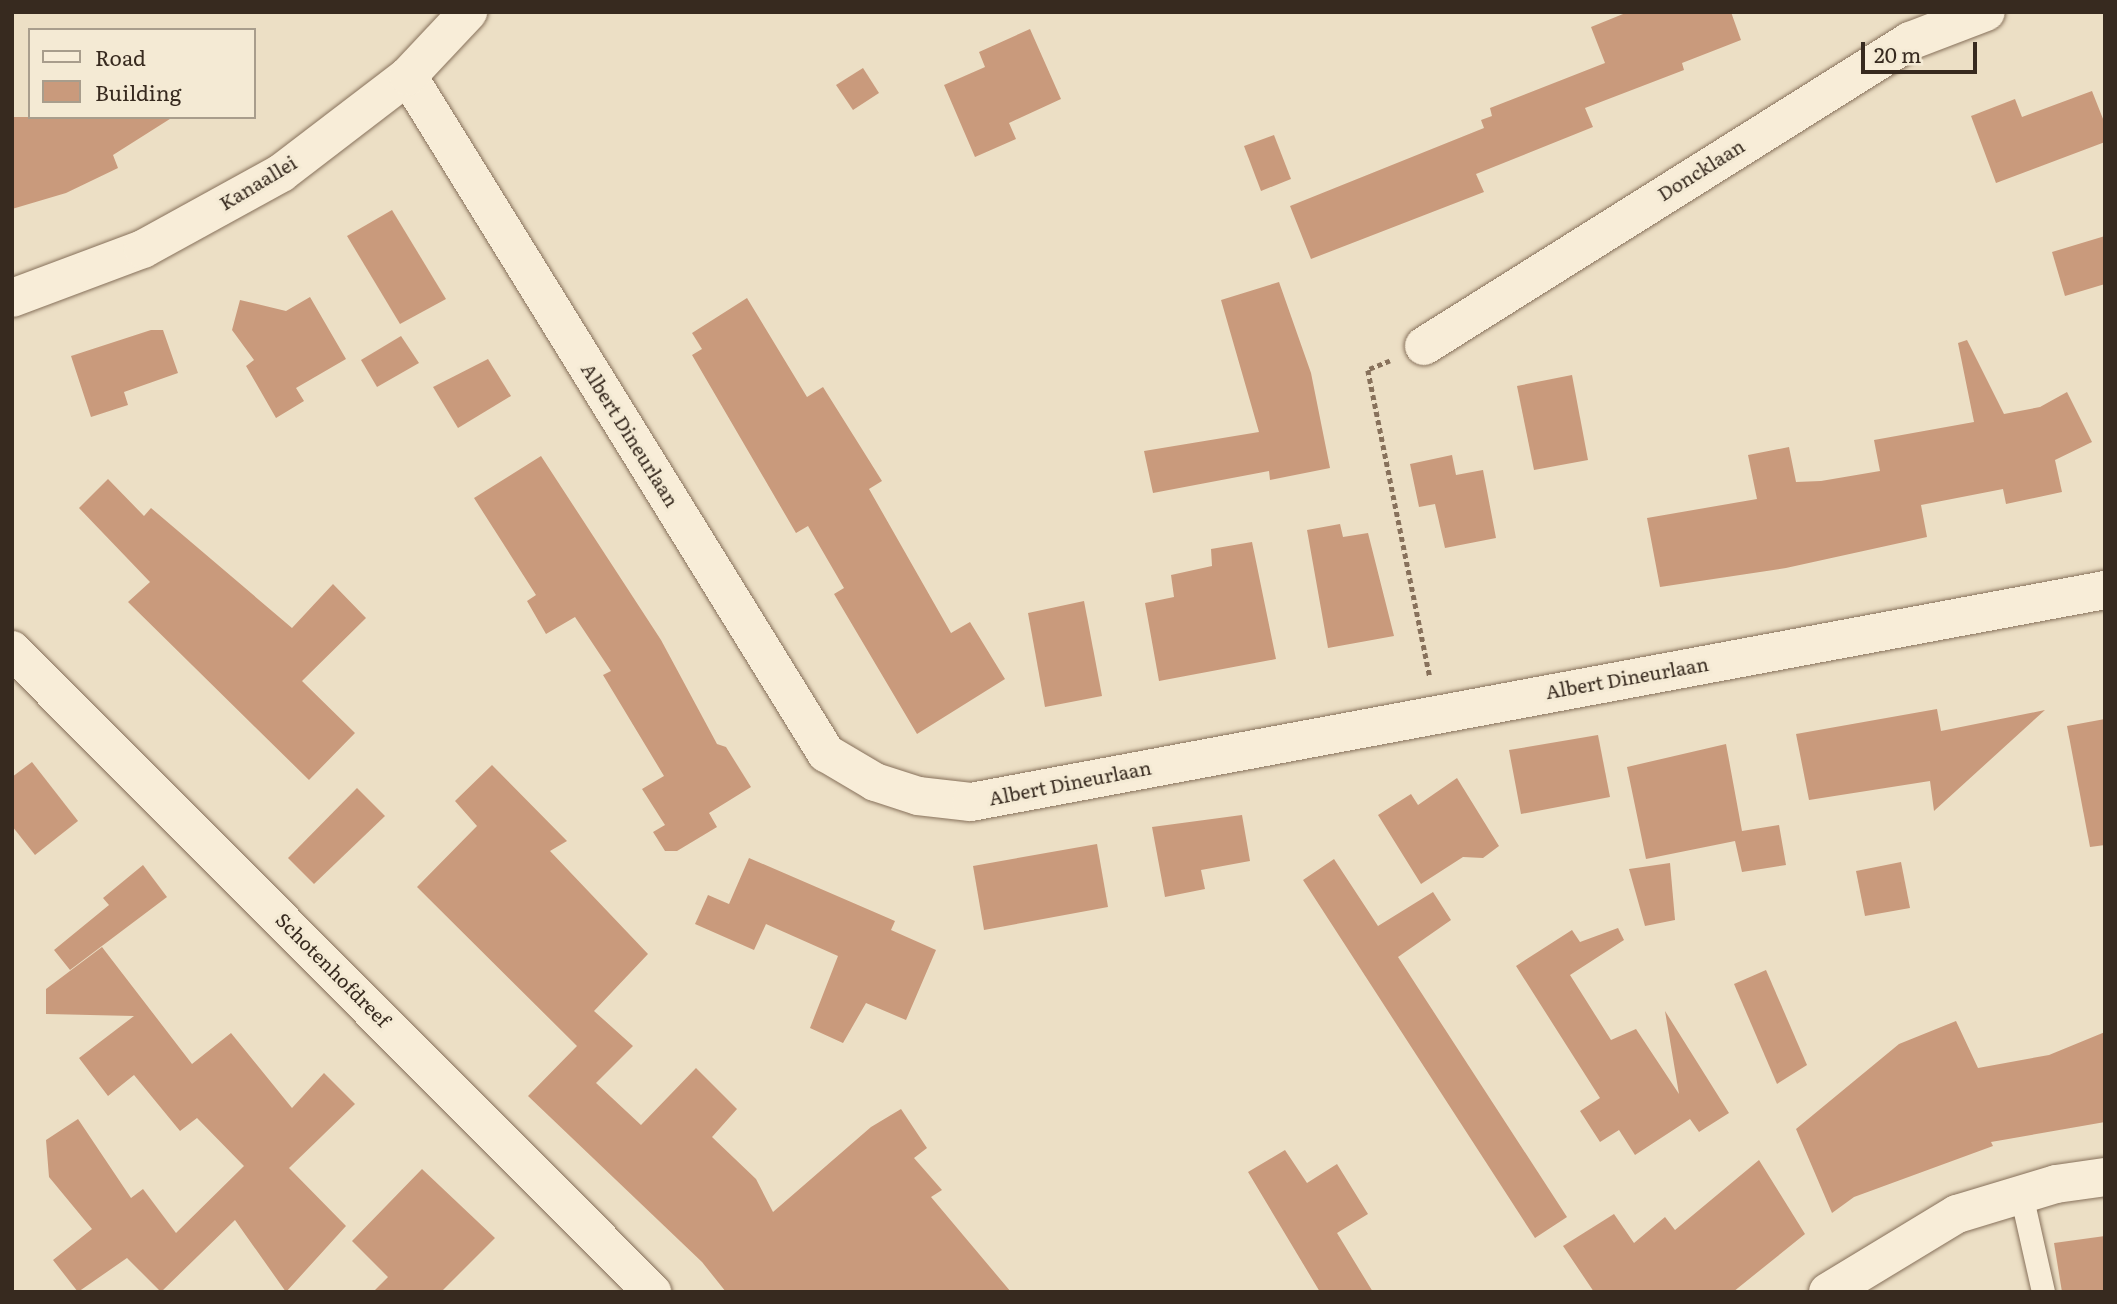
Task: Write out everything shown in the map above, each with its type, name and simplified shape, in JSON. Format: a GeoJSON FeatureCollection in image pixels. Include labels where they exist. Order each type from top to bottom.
{"type":"FeatureCollection","features":[{"type":"Feature","properties":{"kind":"street","name":"Kanaallei"},"geometry":{"type":"LineString","coordinates":[[12,298],[143,249],[281,173],[408,76],[468,12]]}},
{"type":"Feature","properties":{"kind":"street","name":"Doncklaan"},"geometry":{"type":"LineString","coordinates":[[1424,346],[1910,41],[1986,12]]}},
{"type":"Feature","properties":{"kind":"street","name":"Albert Dineurlaan"},"geometry":{"type":"LineString","coordinates":[[408,76],[826,753],[849,770],[918,796],[971,802],[2105,590]]}},
{"type":"Feature","properties":{"kind":"street","name":"Schotenhofdreef"},"geometry":{"type":"LineString","coordinates":[[12,650],[652,1292]]}},
{"type":"Feature","properties":{"kind":"street"},"geometry":{"type":"LineString","coordinates":[[1828,1292],[1957,1214],[2021,1194],[2105,1177]]}},
{"type":"Feature","properties":{"kind":"lane"},"geometry":{"type":"LineString","coordinates":[[2021,1194],[2043,1292]]}},
{"type":"Feature","properties":{"kind":"path"},"geometry":{"type":"LineString","coordinates":[[1424,346],[1368,370],[1434,714]]}},
{"type":"Feature","properties":{"kind":"building"},"geometry":{"type":"Polygon","coordinates":[[[1628,12],[1731,12],[1741,40],[1682,63],[1684,70],[1585,108],[1593,127],[1476,174],[1484,192],[1311,259],[1290,206],[1484,128],[1481,120],[1492,116],[1490,108],[1605,63],[1591,27],[1628,12]]]}},
{"type":"Feature","properties":{"kind":"building"},"geometry":{"type":"Polygon","coordinates":[[[1030,29],[1061,99],[1009,123],[1016,139],[975,157],[944,85],[985,67],[979,52],[1030,29]]]}},
{"type":"Feature","properties":{"kind":"building"},"geometry":{"type":"Polygon","coordinates":[[[863,68],[879,93],[853,110],[836,85],[863,68]]]}},
{"type":"Feature","properties":{"kind":"building"},"geometry":{"type":"Polygon","coordinates":[[[2092,91],[2105,124],[2105,142],[1996,183],[1971,116],[2015,99],[2022,117],[2092,91]]]}},
{"type":"Feature","properties":{"kind":"building"},"geometry":{"type":"Polygon","coordinates":[[[12,117],[170,119],[113,155],[118,168],[66,193],[12,209],[12,117]]]}},
{"type":"Feature","properties":{"kind":"building"},"geometry":{"type":"Polygon","coordinates":[[[1274,135],[1291,179],[1261,191],[1244,146],[1274,135]]]}},
{"type":"Feature","properties":{"kind":"building"},"geometry":{"type":"Polygon","coordinates":[[[392,210],[446,299],[400,324],[347,236],[392,210]]]}},
{"type":"Feature","properties":{"kind":"building"},"geometry":{"type":"Polygon","coordinates":[[[2105,236],[2105,284],[2065,296],[2052,252],[2105,236]]]}},
{"type":"Feature","properties":{"kind":"building"},"geometry":{"type":"Polygon","coordinates":[[[1279,282],[1311,373],[1330,468],[1270,480],[1269,471],[1153,493],[1144,451],[1259,432],[1221,300],[1279,282]]]}},
{"type":"Feature","properties":{"kind":"building"},"geometry":{"type":"Polygon","coordinates":[[[310,297],[346,359],[296,388],[304,401],[276,418],[246,366],[254,360],[232,330],[240,300],[286,311],[310,297]]]}},
{"type":"Feature","properties":{"kind":"building"},"geometry":{"type":"Polygon","coordinates":[[[747,298],[807,397],[823,387],[882,481],[869,489],[951,633],[970,622],[1005,679],[917,734],[834,594],[844,588],[808,526],[796,533],[692,355],[702,349],[692,333],[747,298]]]}},
{"type":"Feature","properties":{"kind":"building"},"geometry":{"type":"Polygon","coordinates":[[[151,330],[163,330],[178,373],[124,392],[128,405],[91,417],[71,356],[151,330]]]}},
{"type":"Feature","properties":{"kind":"building"},"geometry":{"type":"Polygon","coordinates":[[[401,336],[419,363],[377,387],[361,360],[401,336]]]}},
{"type":"Feature","properties":{"kind":"building"},"geometry":{"type":"Polygon","coordinates":[[[1967,340],[2004,414],[2040,407],[2067,392],[2092,442],[2055,460],[2062,492],[2006,504],[2003,489],[1921,505],[1927,537],[1786,568],[1660,587],[1647,518],[1757,499],[1748,455],[1789,447],[1796,482],[1821,481],[1880,471],[1874,440],[1974,422],[1958,343],[1967,340]]]}},
{"type":"Feature","properties":{"kind":"building"},"geometry":{"type":"Polygon","coordinates":[[[488,359],[511,396],[458,428],[433,387],[488,359]]]}},
{"type":"Feature","properties":{"kind":"building"},"geometry":{"type":"Polygon","coordinates":[[[1572,375],[1588,460],[1534,470],[1517,386],[1572,375]]]}},
{"type":"Feature","properties":{"kind":"building"},"geometry":{"type":"Polygon","coordinates":[[[1452,455],[1456,475],[1483,470],[1496,538],[1445,548],[1435,504],[1419,507],[1410,464],[1452,455]]]}},
{"type":"Feature","properties":{"kind":"building"},"geometry":{"type":"Polygon","coordinates":[[[541,456],[661,640],[717,744],[726,747],[751,787],[709,813],[717,827],[677,851],[665,851],[653,832],[665,825],[642,789],[664,776],[603,675],[611,671],[575,617],[546,634],[527,601],[536,595],[474,498],[541,456]]]}},
{"type":"Feature","properties":{"kind":"building"},"geometry":{"type":"Polygon","coordinates":[[[108,479],[144,516],[151,508],[292,628],[333,584],[366,618],[302,681],[355,733],[309,780],[128,602],[150,582],[79,508],[108,479]]]}},
{"type":"Feature","properties":{"kind":"building"},"geometry":{"type":"Polygon","coordinates":[[[1340,524],[1343,537],[1368,533],[1394,636],[1328,648],[1307,530],[1340,524]]]}},
{"type":"Feature","properties":{"kind":"building"},"geometry":{"type":"Polygon","coordinates":[[[1252,542],[1276,659],[1159,681],[1145,603],[1174,597],[1171,575],[1212,566],[1211,549],[1252,542]]]}},
{"type":"Feature","properties":{"kind":"building"},"geometry":{"type":"Polygon","coordinates":[[[1084,601],[1102,696],[1045,707],[1028,613],[1084,601]]]}},
{"type":"Feature","properties":{"kind":"building"},"geometry":{"type":"Polygon","coordinates":[[[1937,709],[1941,731],[2045,710],[1934,811],[1930,781],[1809,800],[1796,734],[1937,709]]]}},
{"type":"Feature","properties":{"kind":"building"},"geometry":{"type":"Polygon","coordinates":[[[2105,719],[2105,845],[2090,847],[2067,726],[2105,719]]]}},
{"type":"Feature","properties":{"kind":"building"},"geometry":{"type":"Polygon","coordinates":[[[1598,735],[1610,797],[1521,814],[1509,750],[1598,735]]]}},
{"type":"Feature","properties":{"kind":"building"},"geometry":{"type":"Polygon","coordinates":[[[1726,744],[1742,831],[1779,825],[1786,865],[1742,872],[1735,841],[1646,859],[1627,767],[1726,744]]]}},
{"type":"Feature","properties":{"kind":"building"},"geometry":{"type":"Polygon","coordinates":[[[32,762],[78,821],[35,855],[12,826],[12,777],[32,762]]]}},
{"type":"Feature","properties":{"kind":"building"},"geometry":{"type":"Polygon","coordinates":[[[492,765],[567,841],[550,851],[648,954],[594,1011],[633,1046],[596,1083],[641,1125],[696,1068],[737,1109],[712,1137],[756,1179],[773,1212],[871,1127],[901,1109],[927,1148],[914,1158],[942,1190],[931,1197],[1011,1292],[726,1292],[702,1262],[528,1096],[577,1046],[417,887],[477,826],[455,801],[492,765]]]}},
{"type":"Feature","properties":{"kind":"building"},"geometry":{"type":"Polygon","coordinates":[[[1457,778],[1499,846],[1483,858],[1463,857],[1421,884],[1378,815],[1411,794],[1418,805],[1457,778]]]}},
{"type":"Feature","properties":{"kind":"building"},"geometry":{"type":"Polygon","coordinates":[[[357,788],[385,816],[314,884],[288,858],[357,788]]]}},
{"type":"Feature","properties":{"kind":"building"},"geometry":{"type":"Polygon","coordinates":[[[1242,815],[1250,861],[1201,870],[1205,889],[1165,897],[1152,827],[1242,815]]]}},
{"type":"Feature","properties":{"kind":"building"},"geometry":{"type":"Polygon","coordinates":[[[1097,844],[1108,907],[984,930],[973,866],[1097,844]]]}},
{"type":"Feature","properties":{"kind":"building"},"geometry":{"type":"Polygon","coordinates":[[[749,858],[895,921],[891,930],[936,950],[906,1020],[866,1003],[843,1043],[810,1028],[838,956],[766,924],[754,950],[695,924],[708,895],[729,904],[749,858]]]}},
{"type":"Feature","properties":{"kind":"building"},"geometry":{"type":"Polygon","coordinates":[[[1334,859],[1378,926],[1433,892],[1451,920],[1398,957],[1567,1217],[1535,1238],[1303,880],[1334,859]]]}},
{"type":"Feature","properties":{"kind":"building"},"geometry":{"type":"Polygon","coordinates":[[[1901,862],[1910,908],[1865,916],[1856,871],[1901,862]]]}},
{"type":"Feature","properties":{"kind":"building"},"geometry":{"type":"Polygon","coordinates":[[[1670,863],[1675,920],[1645,926],[1629,869],[1670,863]]]}},
{"type":"Feature","properties":{"kind":"building"},"geometry":{"type":"Polygon","coordinates":[[[143,865],[167,897],[70,970],[54,950],[109,905],[103,898],[143,865]]]}},
{"type":"Feature","properties":{"kind":"building"},"geometry":{"type":"Polygon","coordinates":[[[1618,928],[1624,940],[1570,975],[1611,1040],[1636,1029],[1679,1094],[1665,1011],[1729,1113],[1699,1132],[1690,1119],[1635,1155],[1619,1130],[1600,1142],[1580,1111],[1600,1098],[1516,966],[1572,930],[1580,942],[1618,928]]]}},
{"type":"Feature","properties":{"kind":"building"},"geometry":{"type":"Polygon","coordinates":[[[102,947],[192,1064],[231,1033],[292,1108],[324,1073],[355,1104],[289,1168],[346,1226],[286,1292],[235,1220],[161,1292],[127,1258],[78,1292],[53,1260],[92,1229],[49,1177],[46,1140],[78,1119],[131,1198],[143,1189],[176,1233],[244,1166],[197,1118],[180,1131],[134,1075],[108,1096],[79,1058],[134,1016],[46,1014],[46,989],[102,947]]]}},
{"type":"Feature","properties":{"kind":"building"},"geometry":{"type":"Polygon","coordinates":[[[1766,970],[1807,1065],[1777,1084],[1734,984],[1766,970]]]}},
{"type":"Feature","properties":{"kind":"building"},"geometry":{"type":"Polygon","coordinates":[[[1956,1021],[1978,1068],[2049,1055],[2105,1032],[2105,1122],[1991,1142],[1993,1146],[1854,1197],[1832,1213],[1796,1129],[1899,1044],[1956,1021]]]}},
{"type":"Feature","properties":{"kind":"building"},"geometry":{"type":"Polygon","coordinates":[[[1285,1150],[1307,1183],[1337,1164],[1368,1214],[1337,1233],[1373,1292],[1320,1292],[1248,1172],[1285,1150]]]}},
{"type":"Feature","properties":{"kind":"building"},"geometry":{"type":"Polygon","coordinates":[[[1759,1160],[1805,1234],[1733,1292],[1594,1292],[1563,1246],[1614,1214],[1634,1243],[1665,1217],[1675,1230],[1759,1160]]]}},
{"type":"Feature","properties":{"kind":"building"},"geometry":{"type":"Polygon","coordinates":[[[422,1169],[495,1238],[441,1292],[373,1292],[388,1277],[352,1241],[422,1169]]]}},
{"type":"Feature","properties":{"kind":"building"},"geometry":{"type":"Polygon","coordinates":[[[2105,1236],[2105,1292],[2062,1292],[2054,1243],[2105,1236]]]}}]}
